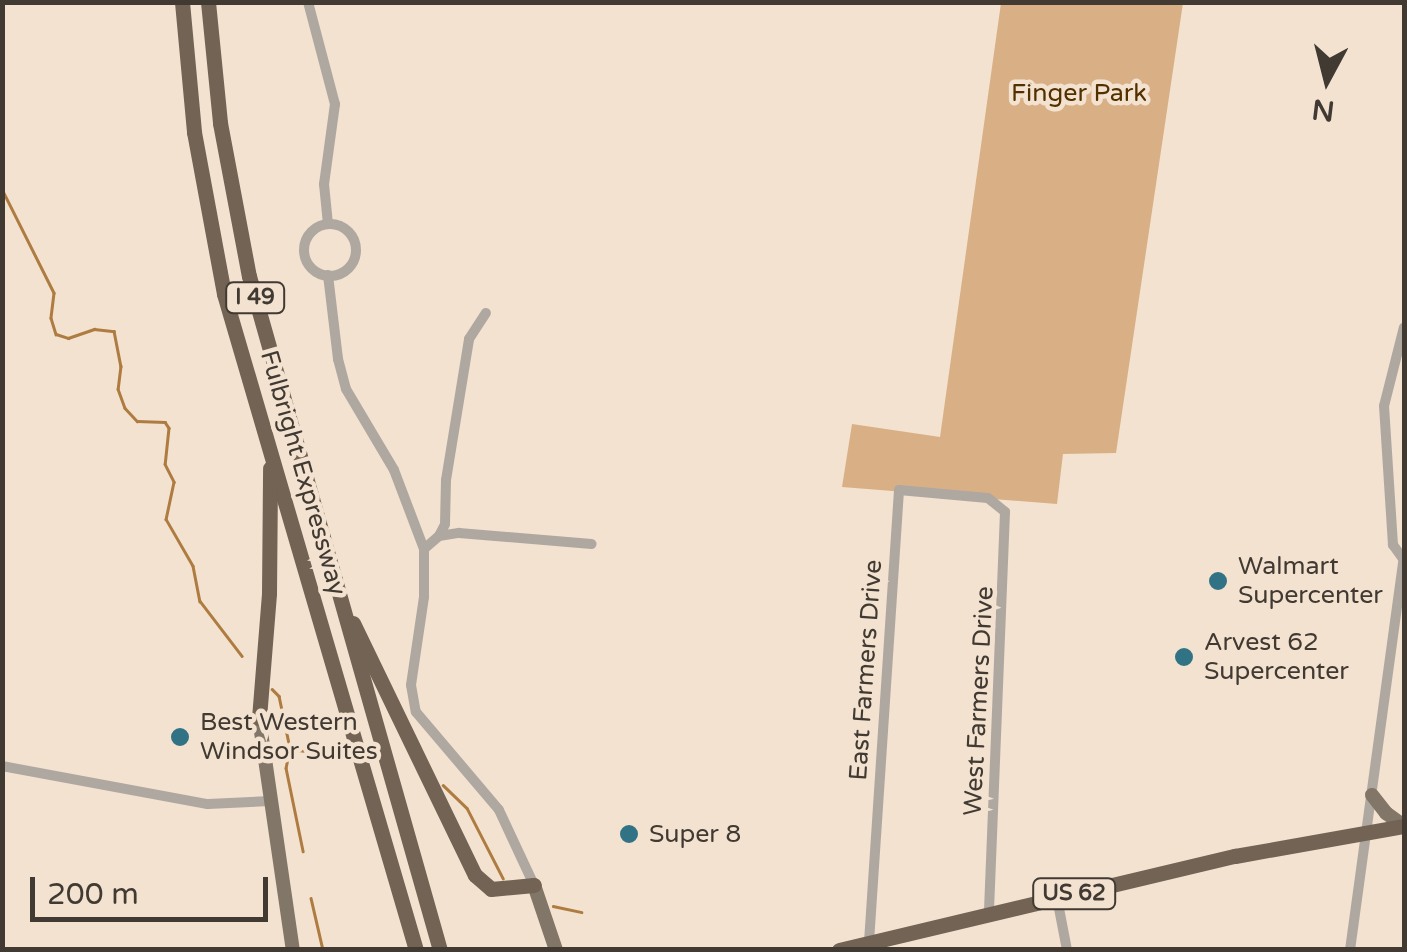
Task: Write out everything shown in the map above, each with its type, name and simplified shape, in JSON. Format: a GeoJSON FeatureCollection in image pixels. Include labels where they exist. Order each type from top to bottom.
{"type":"FeatureCollection","features":[{"type":"Feature","properties":{"kind":"highway","name":"Fulbright Expressway"},"geometry":{"type":"LineString","coordinates":[[182,2],[194,132],[224,294],[416,950]]}},
{"type":"Feature","properties":{"kind":"highway","name":"Fulbright Expressway"},"geometry":{"type":"LineString","coordinates":[[208,2],[220,123],[249,276],[440,950]]}},
{"type":"Feature","properties":{"kind":"highway"},"geometry":{"type":"LineString","coordinates":[[259,718],[268,593],[270,450]]}},
{"type":"Feature","properties":{"kind":"highway"},"geometry":{"type":"LineString","coordinates":[[335,586],[475,875],[491,889],[534,885]]}},
{"type":"Feature","properties":{"kind":"highway","name":"US 62"},"geometry":{"type":"LineString","coordinates":[[839,950],[1057,898],[1404,826]]}},
{"type":"Feature","properties":{"kind":"main road"},"geometry":{"type":"LineString","coordinates":[[259,718],[293,950]]}},
{"type":"Feature","properties":{"kind":"main road"},"geometry":{"type":"LineString","coordinates":[[1372,795],[1386,813],[1404,826]]}},
{"type":"Feature","properties":{"kind":"main road"},"geometry":{"type":"LineString","coordinates":[[534,885],[556,950]]}},
{"type":"Feature","properties":{"kind":"street"},"geometry":{"type":"LineString","coordinates":[[308,2],[335,104],[324,184],[328,224]]}},
{"type":"Feature","properties":{"kind":"street"},"geometry":{"type":"LineString","coordinates":[[328,224],[351,235],[356,252],[349,267],[328,275],[311,267],[304,252],[308,236],[328,224]]}},
{"type":"Feature","properties":{"kind":"street"},"geometry":{"type":"LineString","coordinates":[[328,275],[346,390],[394,470],[424,549],[426,579],[411,685],[416,712],[498,810],[534,885]]}},
{"type":"Feature","properties":{"kind":"street"},"geometry":{"type":"LineString","coordinates":[[424,549],[439,536],[445,524],[446,480],[469,338],[486,314]]}},
{"type":"Feature","properties":{"kind":"street"},"geometry":{"type":"LineString","coordinates":[[1350,950],[1404,559],[1393,544],[1384,406],[1404,327]]}},
{"type":"Feature","properties":{"kind":"street","name":"East Farmers Drive"},"geometry":{"type":"LineString","coordinates":[[869,942],[900,490],[988,498]]}},
{"type":"Feature","properties":{"kind":"street","name":"West Farmers Drive"},"geometry":{"type":"LineString","coordinates":[[988,498],[1005,512],[1007,521],[990,914]]}},
{"type":"Feature","properties":{"kind":"street"},"geometry":{"type":"LineString","coordinates":[[439,536],[459,533],[592,544]]}},
{"type":"Feature","properties":{"kind":"street"},"geometry":{"type":"LineString","coordinates":[[2,766],[208,804],[271,801]]}},
{"type":"Feature","properties":{"kind":"street"},"geometry":{"type":"LineString","coordinates":[[1057,898],[1067,950]]}},
{"type":"Feature","properties":{"kind":"green space","name":"Finger Park"},"geometry":{"type":"Polygon","coordinates":[[[1001,3],[1183,3],[1116,453],[1063,454],[1057,504],[842,487],[852,424],[940,437],[1001,3]]]}},
{"type":"Feature","properties":{"kind":"waterway"},"geometry":{"type":"LineString","coordinates":[[2,189],[54,293],[51,318],[56,334],[68,338],[94,329],[114,331],[121,366],[118,389],[125,408],[137,421],[165,422],[169,428],[165,464],[174,482],[166,519],[193,566],[200,601],[242,656]]}},
{"type":"Feature","properties":{"kind":"waterway"},"geometry":{"type":"LineString","coordinates":[[272,689],[279,696],[290,748],[286,768],[303,851]]}},
{"type":"Feature","properties":{"kind":"waterway"},"geometry":{"type":"LineString","coordinates":[[292,749],[305,751]]}},
{"type":"Feature","properties":{"kind":"waterway"},"geometry":{"type":"LineString","coordinates":[[443,785],[467,808],[503,878]]}},
{"type":"Feature","properties":{"kind":"waterway"},"geometry":{"type":"LineString","coordinates":[[311,898],[323,950]]}},
{"type":"Feature","properties":{"kind":"waterway"},"geometry":{"type":"LineString","coordinates":[[553,906],[581,912]]}},
{"type":"Feature","properties":{"kind":"place","name":"Walmart Supercenter"},"geometry":{"type":"Point","coordinates":[1218,581]}},
{"type":"Feature","properties":{"kind":"place","name":"Arvest 62 Supercenter"},"geometry":{"type":"Point","coordinates":[1184,657]}},
{"type":"Feature","properties":{"kind":"place","name":"Best Western Windsor Suites"},"geometry":{"type":"Point","coordinates":[180,737]}},
{"type":"Feature","properties":{"kind":"place","name":"Super 8"},"geometry":{"type":"Point","coordinates":[629,834]}}]}
